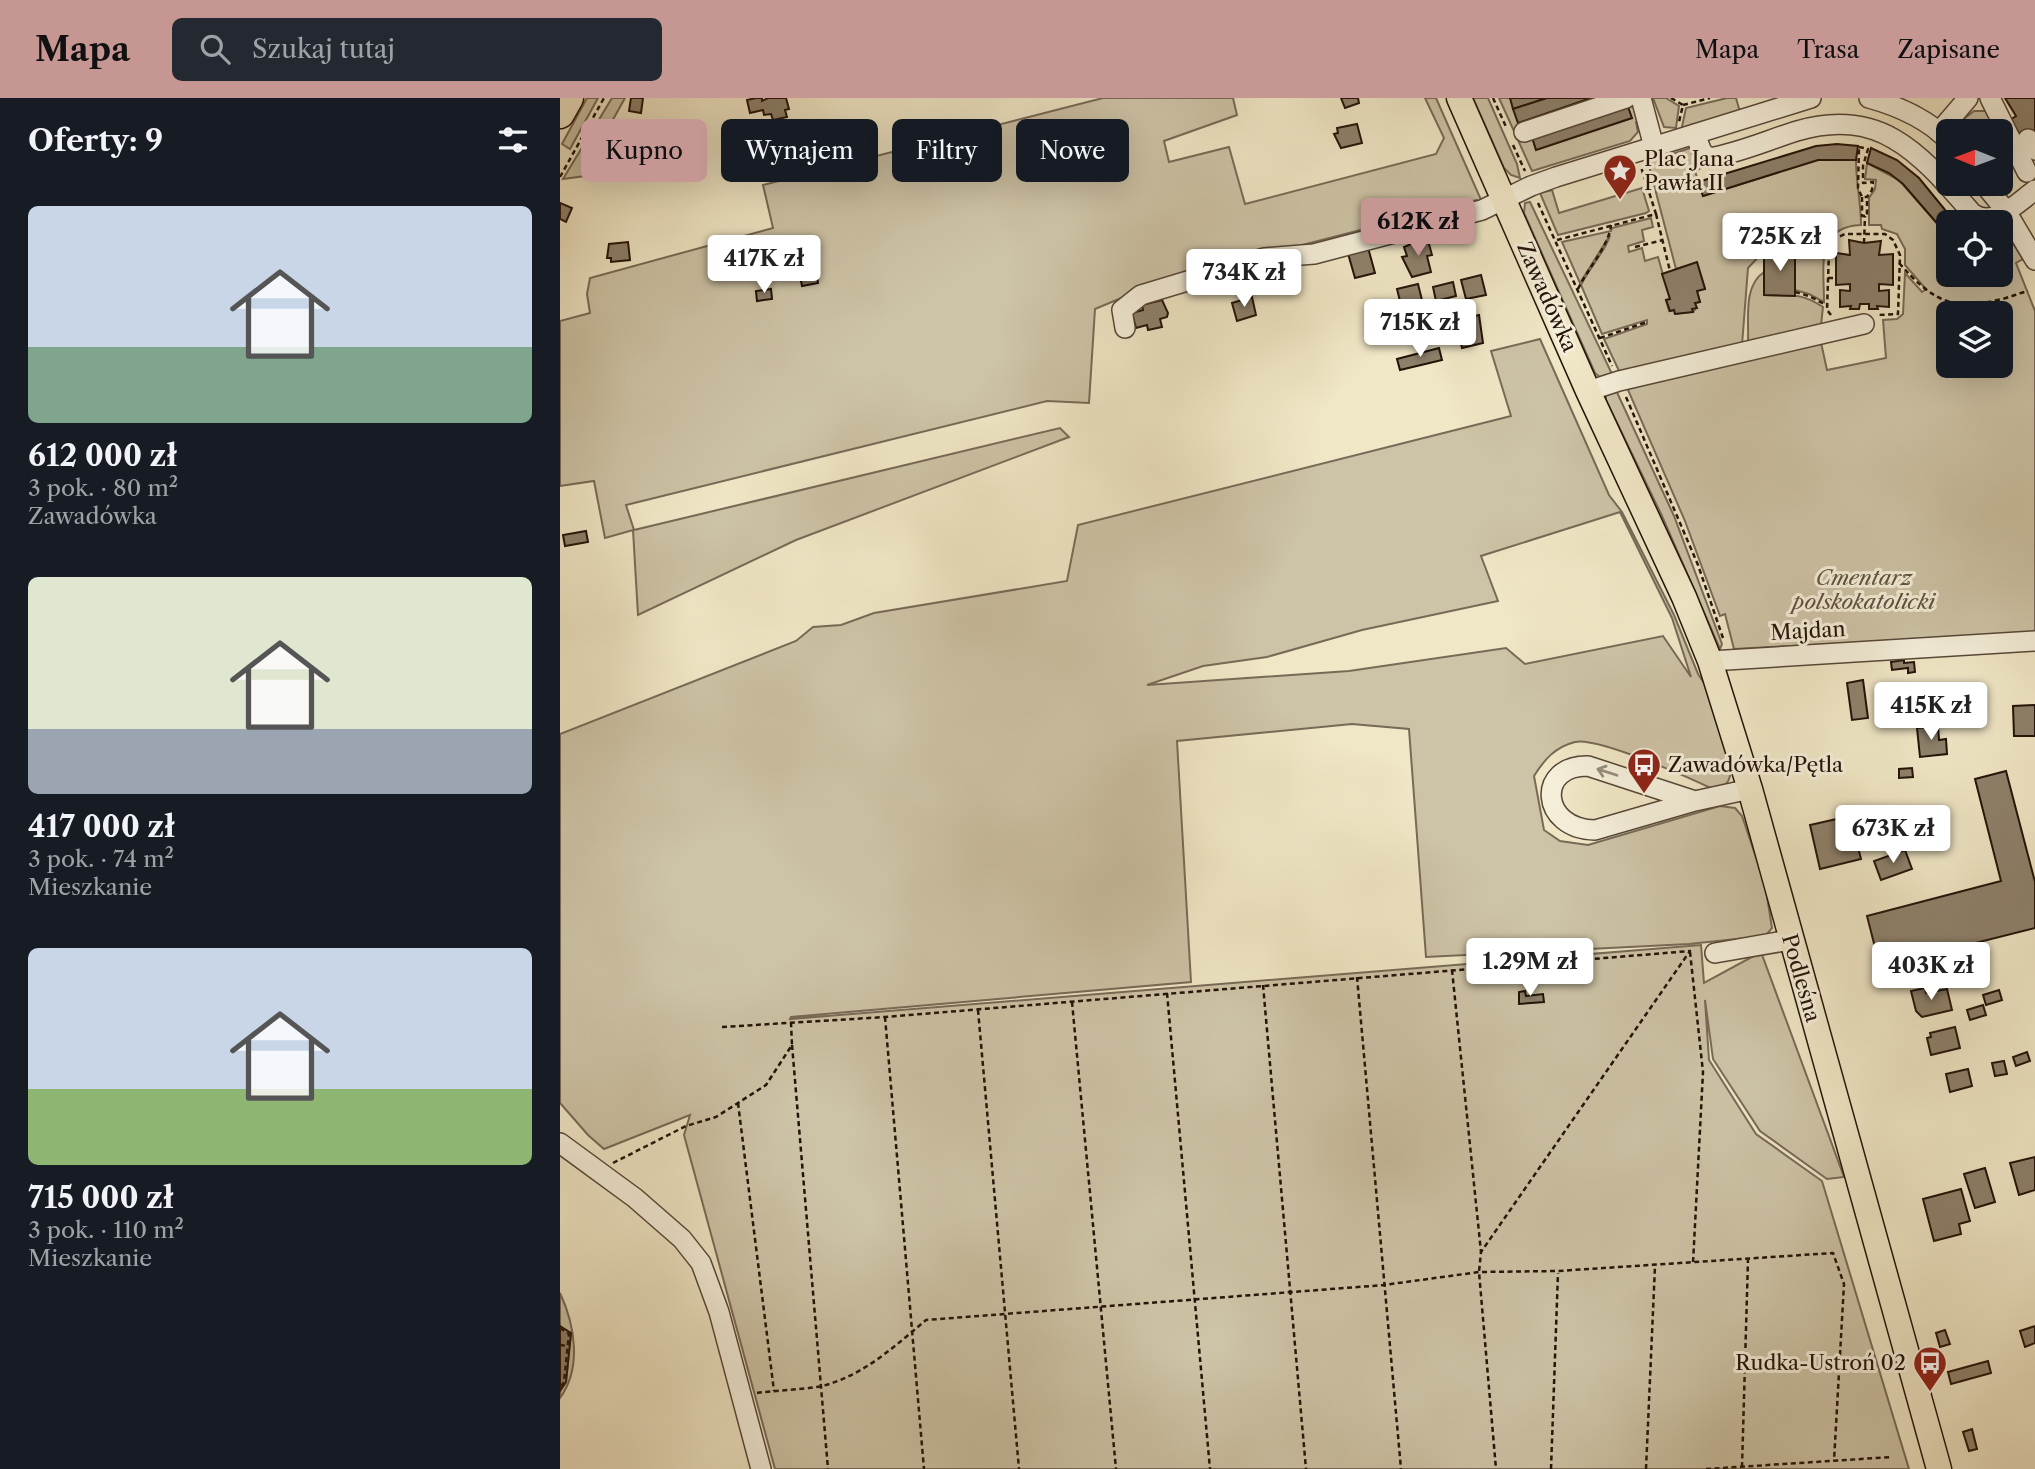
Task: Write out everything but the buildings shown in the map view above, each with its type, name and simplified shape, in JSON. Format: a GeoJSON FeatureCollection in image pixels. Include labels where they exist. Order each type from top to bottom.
{"type":"FeatureCollection","features":[{"type":"Feature","properties":{"kind":"highway"},"geometry":{"type":"LineString","coordinates":[[560,114],[569,98]]}},
{"type":"Feature","properties":{"kind":"main road","name":"Zawadówka"},"geometry":{"type":"LineString","coordinates":[[1459,98],[1636,496]]}},
{"type":"Feature","properties":{"kind":"main road","name":"Podleśna"},"geometry":{"type":"LineString","coordinates":[[1636,496],[1684,597],[1710,661],[1750,789],[1939,1469]]}},
{"type":"Feature","properties":{"kind":"street"},"geometry":{"type":"LineString","coordinates":[[1524,132],[1626,98]]}},
{"type":"Feature","properties":{"kind":"street"},"geometry":{"type":"LineString","coordinates":[[1641,98],[1654,147]]}},
{"type":"Feature","properties":{"kind":"street"},"geometry":{"type":"LineString","coordinates":[[1125,328],[1122,310],[1141,295],[1265,258],[1314,254],[1482,210],[1531,186],[1654,147],[1686,132],[1811,98]]}},
{"type":"Feature","properties":{"kind":"street"},"geometry":{"type":"LineString","coordinates":[[1869,98],[1890,101],[1936,131]]}},
{"type":"Feature","properties":{"kind":"street"},"geometry":{"type":"LineString","coordinates":[[1955,119],[1968,98]]}},
{"type":"Feature","properties":{"kind":"street"},"geometry":{"type":"LineString","coordinates":[[1990,98],[2029,154]]}},
{"type":"Feature","properties":{"kind":"street"},"geometry":{"type":"LineString","coordinates":[[1686,132],[1709,158],[1816,126],[1846,124],[1870,128],[1894,138],[1921,156],[1971,210]]}},
{"type":"Feature","properties":{"kind":"street"},"geometry":{"type":"LineString","coordinates":[[2007,210],[2035,190]]}},
{"type":"Feature","properties":{"kind":"street"},"geometry":{"type":"LineString","coordinates":[[1994,196],[2005,210]]}},
{"type":"Feature","properties":{"kind":"street"},"geometry":{"type":"LineString","coordinates":[[2013,223],[2035,260]]}},
{"type":"Feature","properties":{"kind":"street"},"geometry":{"type":"LineString","coordinates":[[1588,391],[1631,377],[1869,320]]}},
{"type":"Feature","properties":{"kind":"street","name":"Majdan"},"geometry":{"type":"LineString","coordinates":[[1710,661],[2035,641]]}},
{"type":"Feature","properties":{"kind":"street"},"geometry":{"type":"LineString","coordinates":[[1695,801],[1588,766],[1575,766],[1563,771],[1555,779],[1552,790],[1557,816],[1580,830],[1595,830],[1695,801],[1750,789]]}},
{"type":"Feature","properties":{"kind":"street"},"geometry":{"type":"LineString","coordinates":[[1715,953],[1790,940]]}},
{"type":"Feature","properties":{"kind":"street"},"geometry":{"type":"LineString","coordinates":[[560,1143],[635,1198],[682,1239],[701,1262],[719,1312],[761,1469]]}},
{"type":"Feature","properties":{"kind":"path"},"geometry":{"type":"LineString","coordinates":[[560,177],[604,98]]}},
{"type":"Feature","properties":{"kind":"path"},"geometry":{"type":"LineString","coordinates":[[1671,98],[1684,105],[1710,98]]}},
{"type":"Feature","properties":{"kind":"path"},"geometry":{"type":"LineString","coordinates":[[1684,105],[1686,132]]}},
{"type":"Feature","properties":{"kind":"path"},"geometry":{"type":"LineString","coordinates":[[1863,183],[1863,166],[1868,149],[1859,147],[1857,183],[1862,197],[1862,215],[1865,216]]}},
{"type":"Feature","properties":{"kind":"path"},"geometry":{"type":"LineString","coordinates":[[1639,161],[1670,271]]}},
{"type":"Feature","properties":{"kind":"path"},"geometry":{"type":"LineString","coordinates":[[1857,183],[1872,182],[1872,190],[1867,197],[1864,243]]}},
{"type":"Feature","properties":{"kind":"path"},"geometry":{"type":"LineString","coordinates":[[1862,197],[1867,197]]}},
{"type":"Feature","properties":{"kind":"path"},"geometry":{"type":"LineString","coordinates":[[1862,205],[1867,205]]}},
{"type":"Feature","properties":{"kind":"path"},"geometry":{"type":"LineString","coordinates":[[1556,240],[1656,214]]}},
{"type":"Feature","properties":{"kind":"path"},"geometry":{"type":"LineString","coordinates":[[1578,289],[1591,263],[1608,243],[1611,225]]}},
{"type":"Feature","properties":{"kind":"path"},"geometry":{"type":"LineString","coordinates":[[1833,315],[1828,312],[1828,278],[1829,250],[1834,239],[1842,234],[1885,234],[1898,247],[1898,314],[1869,320]]}},
{"type":"Feature","properties":{"kind":"path"},"geometry":{"type":"LineString","coordinates":[[1635,247],[1663,240]]}},
{"type":"Feature","properties":{"kind":"path"},"geometry":{"type":"LineString","coordinates":[[1899,263],[1924,291],[1959,306],[2004,299],[2028,291]]}},
{"type":"Feature","properties":{"kind":"path"},"geometry":{"type":"LineString","coordinates":[[1893,270],[1899,270]]}},
{"type":"Feature","properties":{"kind":"path"},"geometry":{"type":"LineString","coordinates":[[1828,278],[1836,278]]}},
{"type":"Feature","properties":{"kind":"path"},"geometry":{"type":"LineString","coordinates":[[1795,292],[1828,306]]}},
{"type":"Feature","properties":{"kind":"path"},"geometry":{"type":"LineString","coordinates":[[1600,338],[1647,322]]}},
{"type":"Feature","properties":{"kind":"path"},"geometry":{"type":"LineString","coordinates":[[722,1027],[978,1010],[1690,951]]}},
{"type":"Feature","properties":{"kind":"path"},"geometry":{"type":"LineString","coordinates":[[1481,1252],[1690,951]]}},
{"type":"Feature","properties":{"kind":"path"},"geometry":{"type":"LineString","coordinates":[[1690,951],[1703,1072],[1693,1262]]}},
{"type":"Feature","properties":{"kind":"path"},"geometry":{"type":"LineString","coordinates":[[1452,969],[1481,1252],[1479,1272],[1496,1469]]}},
{"type":"Feature","properties":{"kind":"path"},"geometry":{"type":"LineString","coordinates":[[1357,977],[1401,1469]]}},
{"type":"Feature","properties":{"kind":"path"},"geometry":{"type":"LineString","coordinates":[[1263,985],[1306,1469]]}},
{"type":"Feature","properties":{"kind":"path"},"geometry":{"type":"LineString","coordinates":[[1167,993],[1210,1469]]}},
{"type":"Feature","properties":{"kind":"path"},"geometry":{"type":"LineString","coordinates":[[1072,1001],[1116,1469]]}},
{"type":"Feature","properties":{"kind":"path"},"geometry":{"type":"LineString","coordinates":[[978,1010],[1020,1469]]}},
{"type":"Feature","properties":{"kind":"path"},"geometry":{"type":"LineString","coordinates":[[885,1017],[924,1469]]}},
{"type":"Feature","properties":{"kind":"path"},"geometry":{"type":"LineString","coordinates":[[791,1023],[828,1469]]}},
{"type":"Feature","properties":{"kind":"path"},"geometry":{"type":"LineString","coordinates":[[598,1171],[687,1126],[716,1117],[766,1085],[792,1045]]}},
{"type":"Feature","properties":{"kind":"path"},"geometry":{"type":"LineString","coordinates":[[738,1103],[774,1391]]}},
{"type":"Feature","properties":{"kind":"path"},"geometry":{"type":"LineString","coordinates":[[741,1396],[821,1386],[850,1376],[886,1354],[926,1320],[1384,1285],[1479,1272],[1655,1266],[1833,1253],[1844,1284],[1835,1461]]}},
{"type":"Feature","properties":{"kind":"path"},"geometry":{"type":"LineString","coordinates":[[1742,1467],[1748,1259]]}},
{"type":"Feature","properties":{"kind":"path"},"geometry":{"type":"LineString","coordinates":[[1646,1469],[1655,1266]]}},
{"type":"Feature","properties":{"kind":"path"},"geometry":{"type":"LineString","coordinates":[[1551,1469],[1558,1271]]}},
{"type":"Feature","properties":{"kind":"path"},"geometry":{"type":"LineString","coordinates":[[560,1328],[569,1334],[561,1385]]}},
{"type":"Feature","properties":{"kind":"path"},"geometry":{"type":"LineString","coordinates":[[560,1345],[568,1346]]}},
{"type":"Feature","properties":{"kind":"path"},"geometry":{"type":"LineString","coordinates":[[560,1365],[566,1365]]}},
{"type":"Feature","properties":{"kind":"path"},"geometry":{"type":"LineString","coordinates":[[1706,1469],[1892,1457]]}},
{"type":"Feature","properties":{"kind":"green space"},"geometry":{"type":"Polygon","coordinates":[[[587,98],[598,98],[586,119],[581,119],[581,129],[570,149],[562,144],[587,98]]]}},
{"type":"Feature","properties":{"kind":"green space"},"geometry":{"type":"Polygon","coordinates":[[[612,98],[625,98],[613,119],[599,119],[612,98]]]}},
{"type":"Feature","properties":{"kind":"green space"},"geometry":{"type":"Polygon","coordinates":[[[1103,98],[1233,98],[1237,115],[1164,141],[1169,162],[1229,147],[1245,204],[1436,154],[1444,138],[1425,98],[1436,98],[1482,202],[1480,206],[1477,200],[1162,281],[1095,309],[1089,403],[1047,401],[626,505],[634,530],[1060,428],[1069,437],[796,540],[638,615],[633,530],[605,538],[594,481],[560,486],[560,321],[590,313],[587,294],[590,278],[773,228],[763,185],[775,182],[878,182],[878,156],[892,152],[892,182],[1002,182],[1002,124],[1016,120],[1016,182],[1129,182],[1129,119],[1021,119],[1103,98]]]}},
{"type":"Feature","properties":{"kind":"green space"},"geometry":{"type":"Polygon","coordinates":[[[1473,98],[1488,98],[1517,164],[1520,178],[1511,175],[1504,168],[1473,98]]]}},
{"type":"Feature","properties":{"kind":"green space"},"geometry":{"type":"Polygon","coordinates":[[[1499,98],[1510,98],[1521,129],[1532,137],[1536,150],[1631,118],[1626,101],[1633,99],[1640,120],[1636,122],[1638,132],[1630,141],[1532,171],[1499,98]]]}},
{"type":"Feature","properties":{"kind":"green space"},"geometry":{"type":"Polygon","coordinates":[[[1653,98],[1666,98],[1679,106],[1676,128],[1664,127],[1653,98]]]}},
{"type":"Feature","properties":{"kind":"green space"},"geometry":{"type":"Polygon","coordinates":[[[1736,98],[1740,112],[1681,131],[1686,108],[1736,98]]]}},
{"type":"Feature","properties":{"kind":"green space"},"geometry":{"type":"Polygon","coordinates":[[[1974,111],[1987,111],[1992,119],[1964,119],[1974,111]]]}},
{"type":"Feature","properties":{"kind":"green space"},"geometry":{"type":"Polygon","coordinates":[[[1693,147],[1701,168],[1695,171],[1703,196],[1818,160],[1856,160],[1861,225],[1846,227],[1829,241],[1824,262],[1824,302],[1795,290],[1795,251],[1764,251],[1748,268],[1742,345],[1621,375],[1604,339],[1647,324],[1647,320],[1602,334],[1581,285],[1610,235],[1580,283],[1562,242],[1611,231],[1612,228],[1651,218],[1653,227],[1642,230],[1644,241],[1628,246],[1629,252],[1642,248],[1645,261],[1658,257],[1670,299],[1666,300],[1669,311],[1674,310],[1675,314],[1693,312],[1695,303],[1700,302],[1697,291],[1705,288],[1697,263],[1676,269],[1648,162],[1693,147]]]}},
{"type":"Feature","properties":{"kind":"green space"},"geometry":{"type":"Polygon","coordinates":[[[581,149],[581,177],[563,179],[581,149]]]}},
{"type":"Feature","properties":{"kind":"green space","name":"Cmentarz polskokatolicki"},"geometry":{"type":"Polygon","coordinates":[[[1867,163],[1899,180],[1936,222],[1936,287],[2013,287],[2013,243],[2023,259],[2016,263],[2035,311],[2035,633],[1734,649],[1725,614],[1720,616],[1685,521],[1625,383],[1820,338],[1827,370],[1886,358],[1883,320],[1897,319],[1903,314],[1905,273],[1922,292],[1926,289],[1905,265],[1905,249],[1897,234],[1882,229],[1881,225],[1869,225],[1869,198],[1875,189],[1876,180],[1865,179],[1867,163]]]}},
{"type":"Feature","properties":{"kind":"green space"},"geometry":{"type":"Polygon","coordinates":[[[1642,188],[1649,211],[1646,213],[1558,235],[1540,193],[1552,190],[1559,213],[1642,188]]]}},
{"type":"Feature","properties":{"kind":"green space"},"geometry":{"type":"Polygon","coordinates":[[[1530,202],[1612,374],[1602,379],[1595,373],[1524,213],[1525,203],[1530,202]]]}},
{"type":"Feature","properties":{"kind":"green space"},"geometry":{"type":"Polygon","coordinates":[[[1764,272],[1765,295],[1795,296],[1815,302],[1823,307],[1821,325],[1748,341],[1750,294],[1757,278],[1764,272]]]}},
{"type":"Feature","properties":{"kind":"green space"},"geometry":{"type":"Polygon","coordinates":[[[1540,339],[1609,495],[1622,512],[1674,615],[1698,674],[1716,701],[1729,753],[1726,754],[1729,780],[1715,790],[1623,752],[1587,742],[1568,744],[1551,755],[1534,776],[1544,830],[1560,841],[1588,845],[1720,806],[1735,808],[1742,816],[1765,884],[1772,928],[1763,939],[1755,937],[1689,944],[1426,957],[1409,729],[1352,724],[1177,741],[1191,982],[790,1019],[1701,945],[1704,983],[1761,952],[1844,1177],[1827,1179],[1760,1131],[1713,1059],[1705,1000],[1709,1060],[1756,1134],[1822,1181],[1909,1469],[775,1469],[684,1135],[690,1115],[604,1149],[560,1103],[560,734],[796,641],[813,627],[841,625],[874,613],[1067,581],[1078,525],[1511,416],[1491,351],[1540,339]],[[1620,512],[1481,556],[1498,601],[1362,630],[1267,657],[1203,666],[1147,685],[1349,671],[1506,648],[1525,664],[1663,636],[1691,677],[1672,618],[1620,512]]]}},
{"type":"Feature","properties":{"kind":"green space"},"geometry":{"type":"Polygon","coordinates":[[[1615,388],[1674,516],[1722,644],[1720,649],[1662,516],[1606,400],[1606,393],[1615,388]]]}},
{"type":"Feature","properties":{"kind":"green space"},"geometry":{"type":"Polygon","coordinates":[[[560,1293],[572,1332],[574,1360],[567,1386],[560,1398],[560,1391],[566,1382],[571,1334],[560,1326],[560,1293]]]}},
{"type":"Feature","properties":{"kind":"place","name":"Plac Jana Pawła II"},"geometry":{"type":"Point","coordinates":[1620,201]}},
{"type":"Feature","properties":{"kind":"place","name":"Zawadówka/Pętla"},"geometry":{"type":"Point","coordinates":[1644,795]}},
{"type":"Feature","properties":{"kind":"place","name":"Rudka-Ustroń 02"},"geometry":{"type":"Point","coordinates":[1930,1393]}}]}
